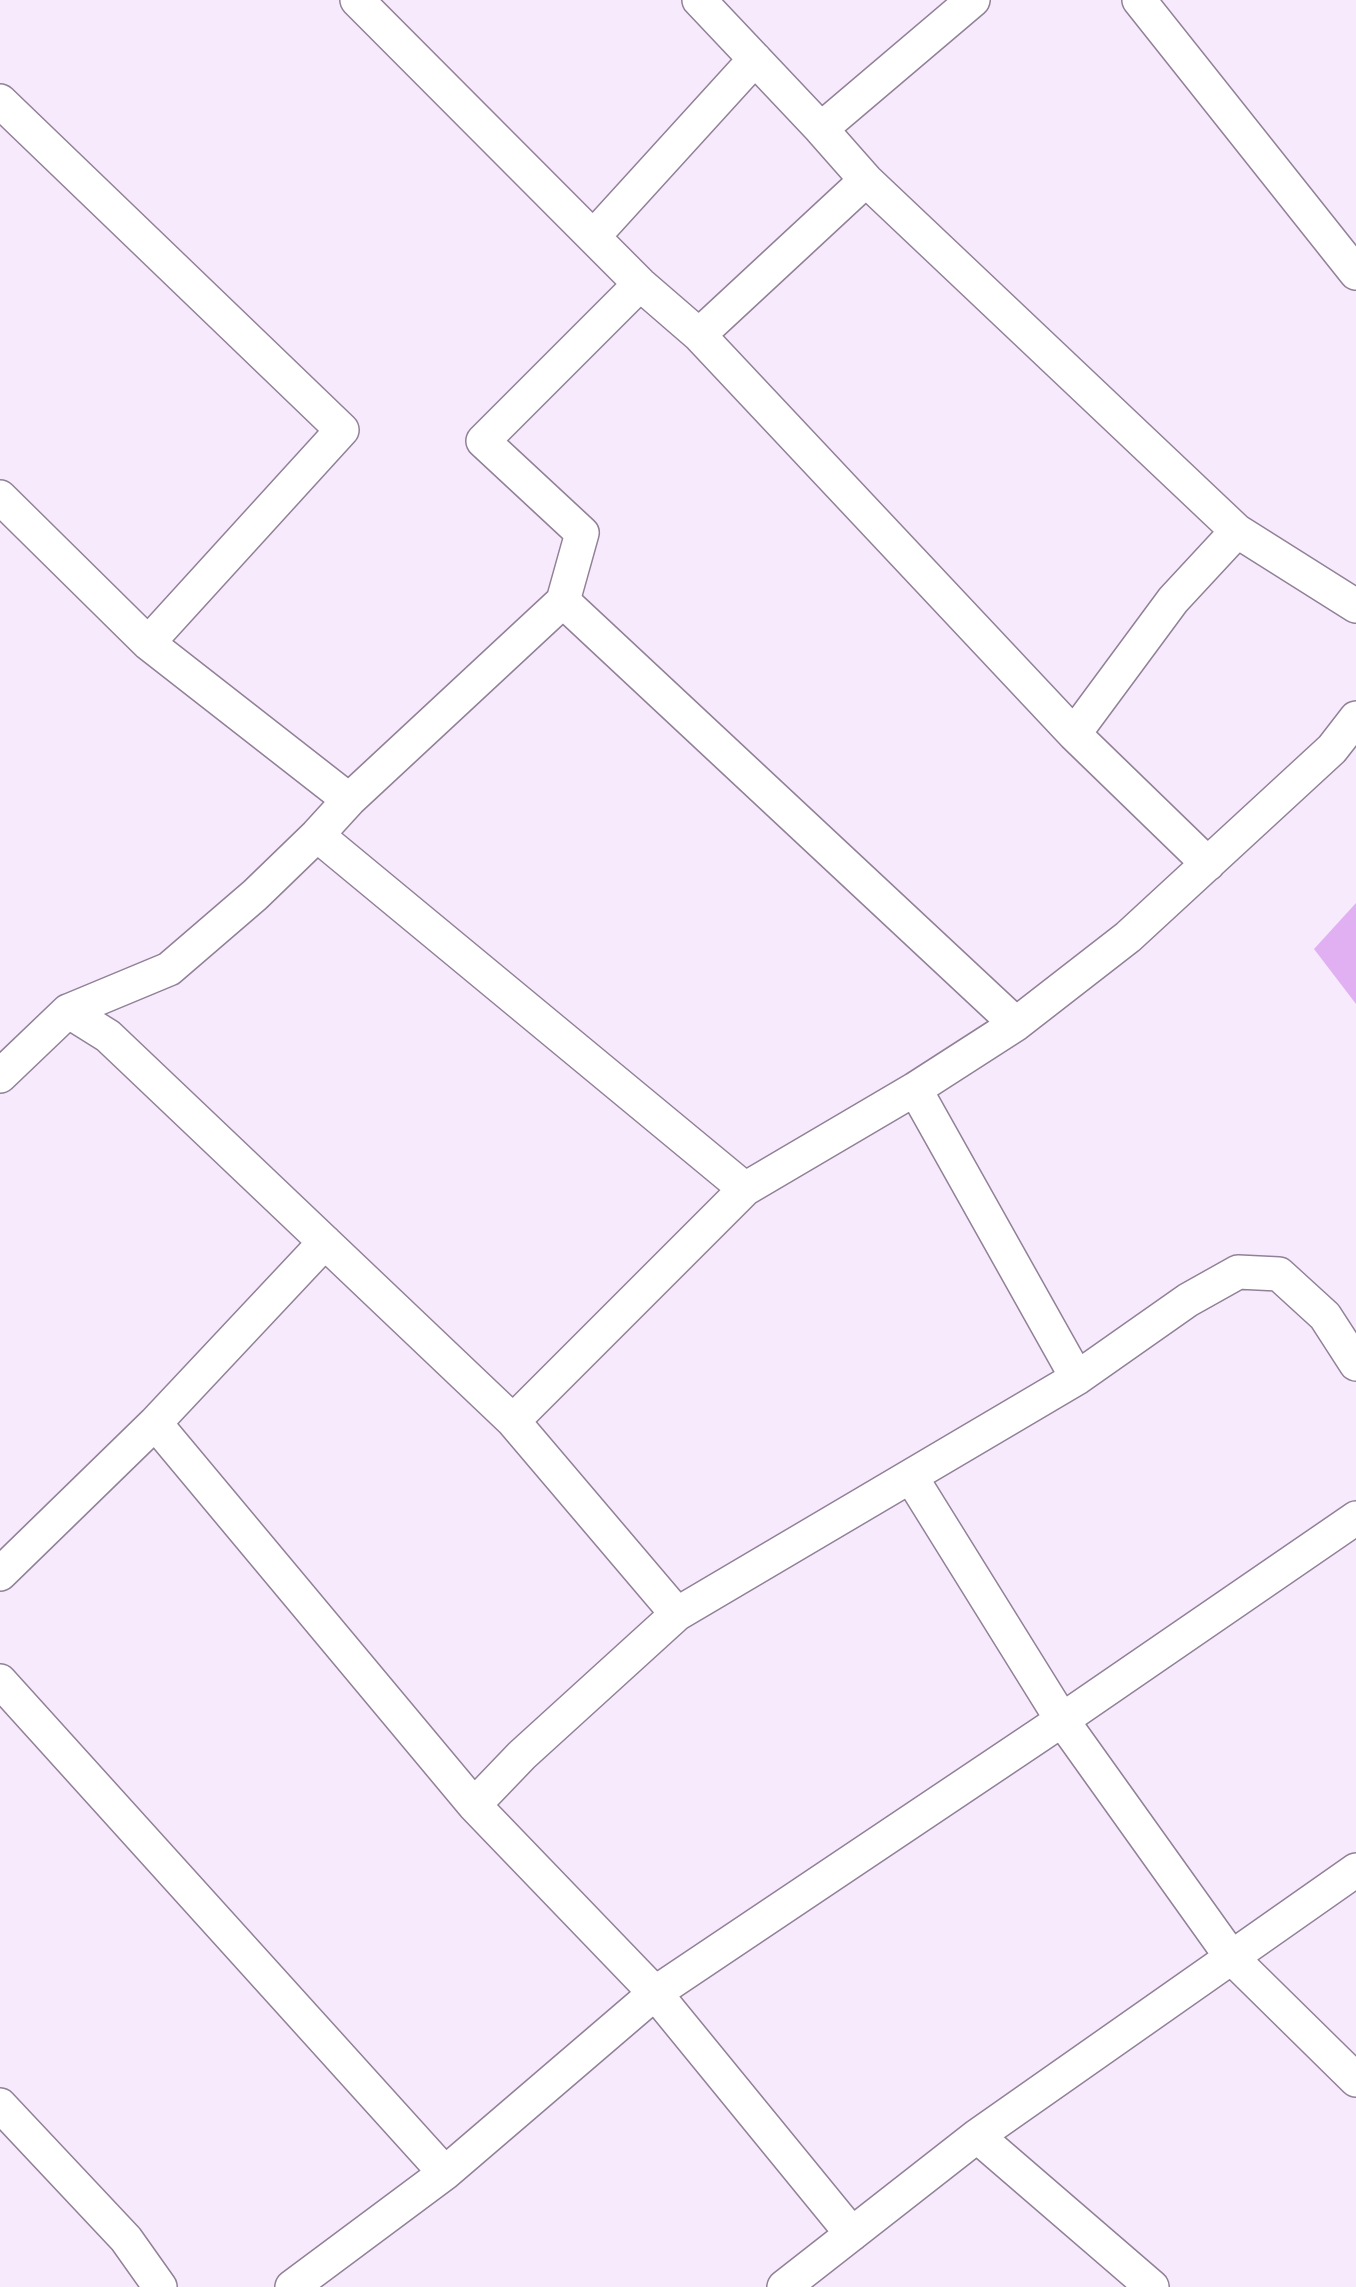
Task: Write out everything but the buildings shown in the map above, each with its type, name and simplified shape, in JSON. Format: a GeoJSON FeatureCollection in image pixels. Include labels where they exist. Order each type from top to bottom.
{"type":"FeatureCollection","features":[{"type":"Feature","properties":{"kind":"street"},"geometry":{"type":"LineString","coordinates":[[357,0],[640,284],[699,335],[1074,734],[1208,864]]}},
{"type":"Feature","properties":{"kind":"street"},"geometry":{"type":"LineString","coordinates":[[699,0],[866,180],[1237,531],[1356,606]]}},
{"type":"Feature","properties":{"kind":"street"},"geometry":{"type":"LineString","coordinates":[[821,129],[973,0]]}},
{"type":"Feature","properties":{"kind":"street"},"geometry":{"type":"LineString","coordinates":[[1139,0],[1356,273]]}},
{"type":"Feature","properties":{"kind":"street"},"geometry":{"type":"LineString","coordinates":[[593,237],[755,60]]}},
{"type":"Feature","properties":{"kind":"street"},"geometry":{"type":"LineString","coordinates":[[0,101],[342,430],[148,643]]}},
{"type":"Feature","properties":{"kind":"street"},"geometry":{"type":"LineString","coordinates":[[699,335],[866,180]]}},
{"type":"Feature","properties":{"kind":"street"},"geometry":{"type":"LineString","coordinates":[[6,1057],[68,1011],[169,969],[255,895],[317,835],[349,800],[562,601],[582,533],[483,441],[640,284]]}},
{"type":"Feature","properties":{"kind":"street"},"geometry":{"type":"LineString","coordinates":[[0,497],[148,643],[349,800]]}},
{"type":"Feature","properties":{"kind":"street"},"geometry":{"type":"LineString","coordinates":[[1074,734],[1173,600],[1237,531]]}},
{"type":"Feature","properties":{"kind":"street"},"geometry":{"type":"LineString","coordinates":[[562,601],[1016,1024]]}},
{"type":"Feature","properties":{"kind":"street"},"geometry":{"type":"LineString","coordinates":[[513,1421],[745,1189],[915,1089],[1016,1024],[1128,937],[1332,749],[1356,718]]}},
{"type":"Feature","properties":{"kind":"street"},"geometry":{"type":"LineString","coordinates":[[317,835],[745,1189]]}},
{"type":"Feature","properties":{"kind":"street"},"geometry":{"type":"LineString","coordinates":[[68,1011],[108,1036],[513,1421],[677,1614]]}},
{"type":"Feature","properties":{"kind":"street"},"geometry":{"type":"LineString","coordinates":[[915,1089],[1077,1378]]}},
{"type":"Feature","properties":{"kind":"street"},"geometry":{"type":"LineString","coordinates":[[0,1574],[155,1423],[325,1242]]}},
{"type":"Feature","properties":{"kind":"street"},"geometry":{"type":"LineString","coordinates":[[474,1805],[522,1755],[677,1614],[1077,1378],[1188,1300],[1238,1272],[1279,1274],[1325,1316],[1356,1364]]}},
{"type":"Feature","properties":{"kind":"street"},"geometry":{"type":"LineString","coordinates":[[155,1423],[474,1805],[655,1993],[852,2234]]}},
{"type":"Feature","properties":{"kind":"street"},"geometry":{"type":"LineString","coordinates":[[911,1477],[1062,1720],[1232,1958],[1356,2080]]}},
{"type":"Feature","properties":{"kind":"street"},"geometry":{"type":"LineString","coordinates":[[292,2287],[446,2173],[655,1993],[1062,1720],[1356,1518]]}},
{"type":"Feature","properties":{"kind":"street"},"geometry":{"type":"LineString","coordinates":[[0,1681],[446,2173]]}},
{"type":"Feature","properties":{"kind":"street"},"geometry":{"type":"LineString","coordinates":[[784,2287],[977,2136],[1356,1870]]}},
{"type":"Feature","properties":{"kind":"street"},"geometry":{"type":"LineString","coordinates":[[0,2105],[126,2239],[160,2287]]}},
{"type":"Feature","properties":{"kind":"street"},"geometry":{"type":"LineString","coordinates":[[977,2136],[1151,2287]]}},
{"type":"Feature","properties":{"kind":"shaded area"},"geometry":{"type":"Polygon","coordinates":[[[1356,903],[1356,1004],[1314,949],[1356,903]]]}}]}
